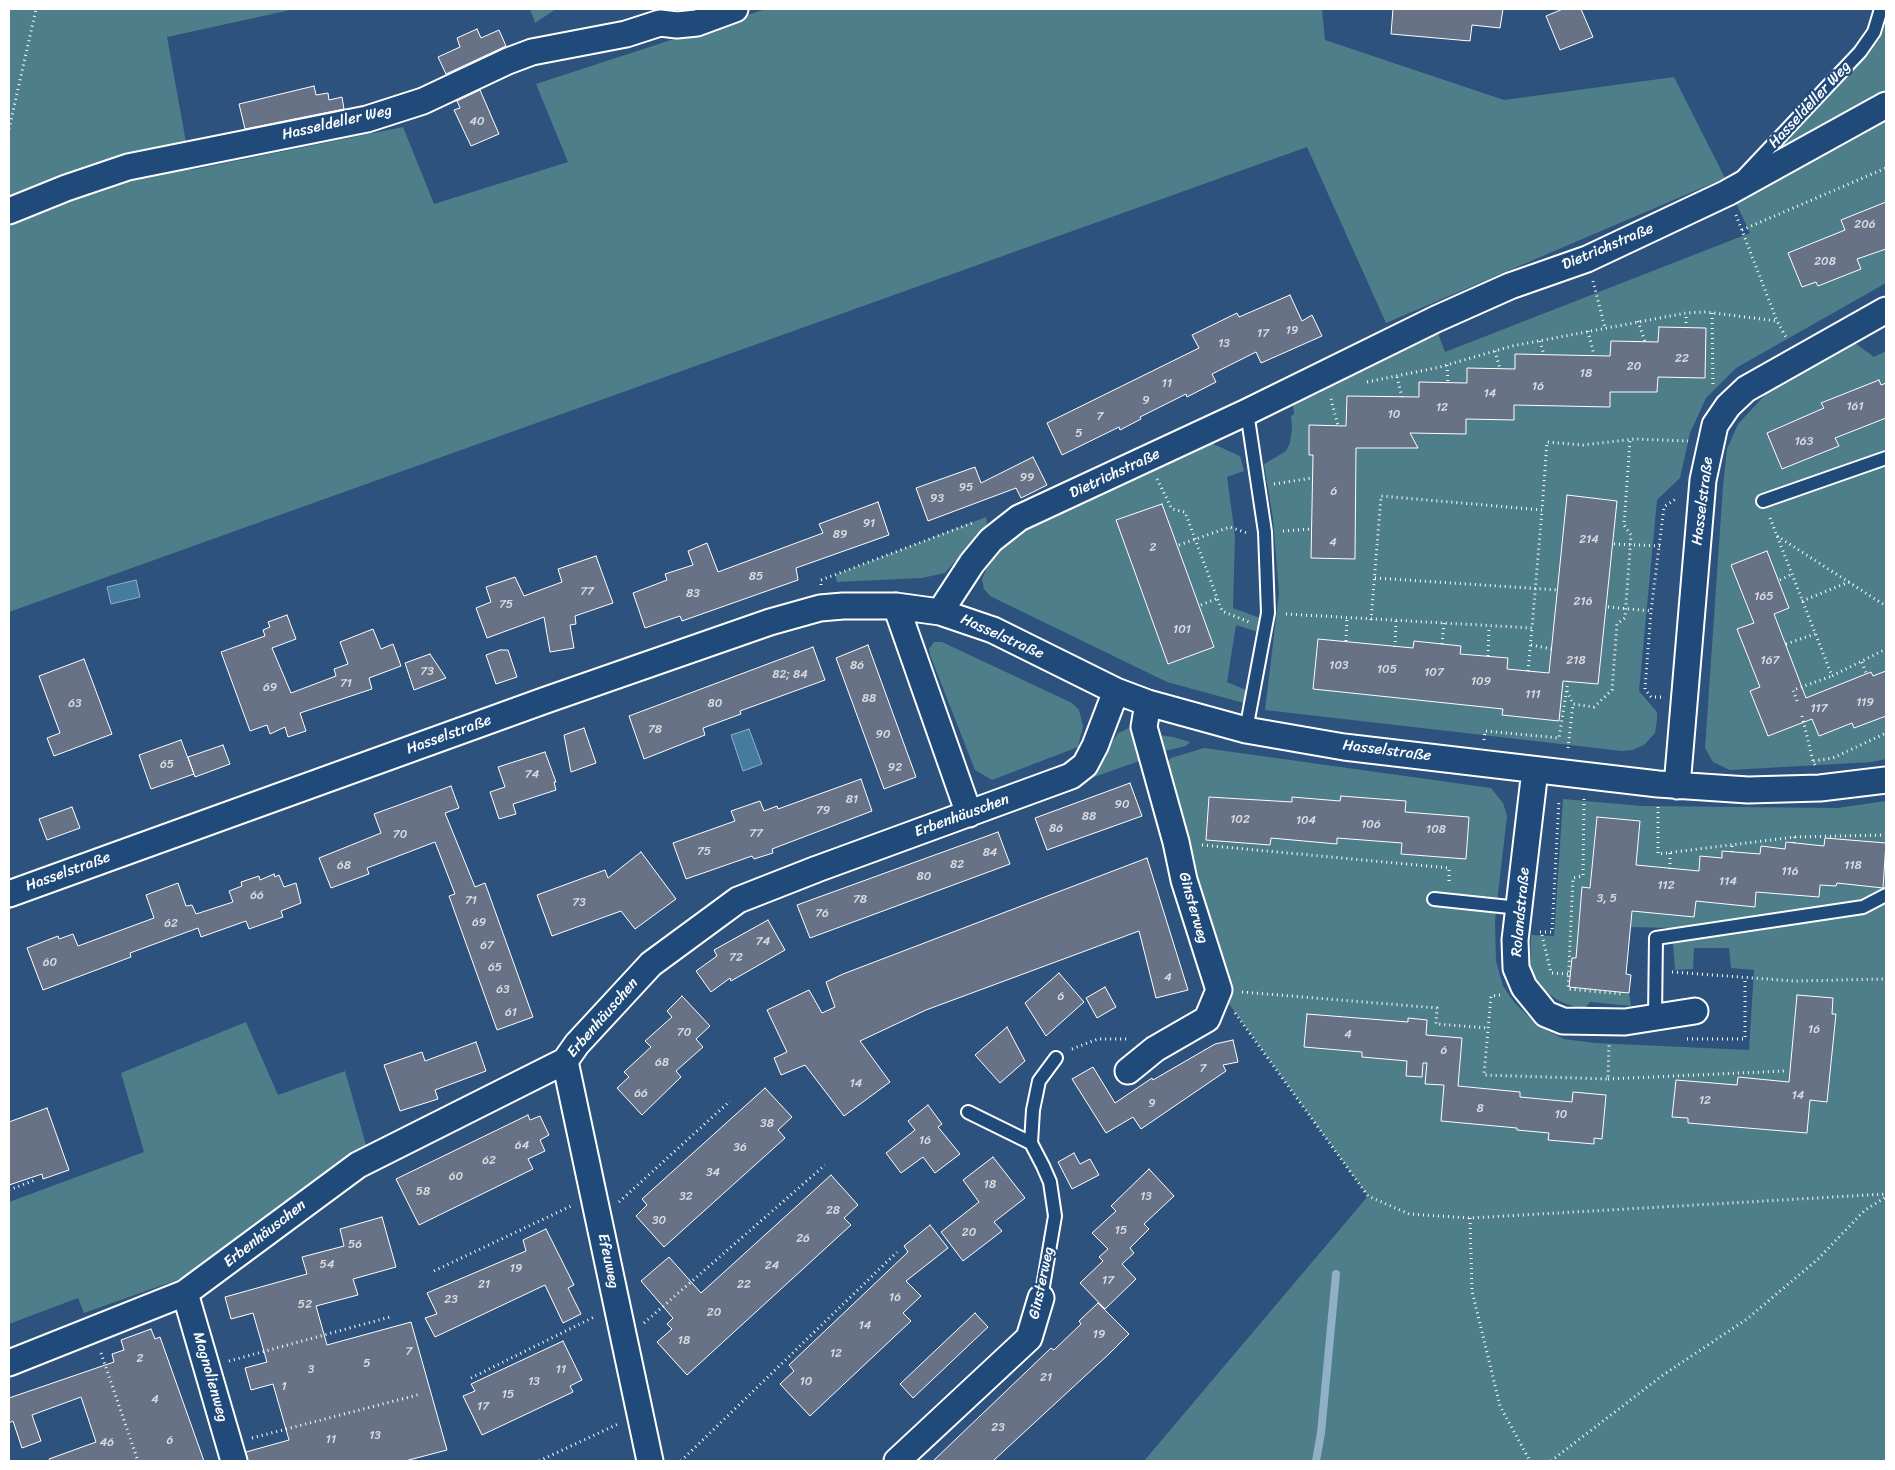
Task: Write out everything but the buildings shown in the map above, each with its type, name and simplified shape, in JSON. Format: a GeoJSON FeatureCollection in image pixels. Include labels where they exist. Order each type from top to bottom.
{"type":"FeatureCollection","features":[{"type":"Feature","properties":{"kind":"street","name":"Hasseldeller Weg"},"geometry":{"type":"LineString","coordinates":[[9,211],[66,188],[128,167],[368,119],[423,101],[508,61],[532,52],[626,34],[665,18],[676,25],[697,23],[735,9]]}},
{"type":"Feature","properties":{"kind":"street","name":"Dietrichstraße"},"geometry":{"type":"LineString","coordinates":[[940,612],[972,563],[991,540],[1019,518],[1248,412],[1324,380],[1436,319],[1510,286],[1587,259],[1727,193],[1886,105]]}},
{"type":"Feature","properties":{"kind":"street","name":"Hasselstraße"},"geometry":{"type":"LineString","coordinates":[[1667,785],[1684,698],[1703,480],[1715,425],[1728,406],[1746,389],[1886,310]]}},
{"type":"Feature","properties":{"kind":"street","name":"Hasselstraße"},"geometry":{"type":"LineString","coordinates":[[9,894],[546,700],[770,622],[820,608],[843,606],[896,606],[940,612],[993,630],[1116,691],[1148,703],[1246,730],[1344,746],[1535,770],[1562,784],[1667,785],[1748,790],[1820,788],[1886,780]]}},
{"type":"Feature","properties":{"kind":"street"},"geometry":{"type":"LineString","coordinates":[[896,606],[968,814]]}},
{"type":"Feature","properties":{"kind":"street","name":"Erbenhäuschen"},"geometry":{"type":"LineString","coordinates":[[9,1363],[94,1331],[185,1293],[220,1269],[337,1178],[358,1165],[565,1061],[577,1044],[651,964],[738,900],[1071,776],[1085,765],[1095,746],[1116,691]]}},
{"type":"Feature","properties":{"kind":"street","name":"Ginsterweg"},"geometry":{"type":"LineString","coordinates":[[1148,703],[1144,727],[1176,842],[1184,880],[1219,990]]}},
{"type":"Feature","properties":{"kind":"street","name":"Rolandstraße"},"geometry":{"type":"LineString","coordinates":[[1535,770],[1514,954],[1524,987],[1546,1014],[1563,1022],[1609,1023],[1695,1011]]}},
{"type":"Feature","properties":{"kind":"street"},"geometry":{"type":"LineString","coordinates":[[1128,1071],[1155,1049],[1207,1020],[1219,990]]}},
{"type":"Feature","properties":{"kind":"street","name":"Efeuweg"},"geometry":{"type":"LineString","coordinates":[[565,1061],[650,1461]]}},
{"type":"Feature","properties":{"kind":"street","name":"Magnolienweg"},"geometry":{"type":"LineString","coordinates":[[185,1293],[232,1453]]}},
{"type":"Feature","properties":{"kind":"street","name":"Ginsterweg"},"geometry":{"type":"LineString","coordinates":[[897,1461],[1029,1338],[1042,1298]]}},
{"type":"Feature","properties":{"kind":"lane","name":"Hasseldeller Weg"},"geometry":{"type":"LineString","coordinates":[[1727,193],[1860,52],[1874,32],[1880,9]]}},
{"type":"Feature","properties":{"kind":"lane"},"geometry":{"type":"LineString","coordinates":[[1246,730],[1268,613],[1265,536],[1248,412]]}},
{"type":"Feature","properties":{"kind":"lane"},"geometry":{"type":"LineString","coordinates":[[1763,501],[1886,458]]}},
{"type":"Feature","properties":{"kind":"lane"},"geometry":{"type":"LineString","coordinates":[[1655,1017],[1656,938],[1863,907],[1886,895]]}},
{"type":"Feature","properties":{"kind":"lane"},"geometry":{"type":"LineString","coordinates":[[1434,899],[1519,908]]}},
{"type":"Feature","properties":{"kind":"lane","name":"Ginsterweg"},"geometry":{"type":"LineString","coordinates":[[1042,1298],[1055,1216],[1050,1182],[1031,1143],[1033,1110],[1039,1081],[1056,1058]]}},
{"type":"Feature","properties":{"kind":"lane"},"geometry":{"type":"LineString","coordinates":[[968,1112],[1031,1143]]}},
{"type":"Feature","properties":{"kind":"path"},"geometry":{"type":"LineString","coordinates":[[9,129],[36,9]]}},
{"type":"Feature","properties":{"kind":"path"},"geometry":{"type":"LineString","coordinates":[[1742,230],[1886,168]]}},
{"type":"Feature","properties":{"kind":"path"},"geometry":{"type":"LineString","coordinates":[[1727,193],[1777,321],[1798,359]]}},
{"type":"Feature","properties":{"kind":"path"},"geometry":{"type":"LineString","coordinates":[[1587,259],[1604,328]]}},
{"type":"Feature","properties":{"kind":"path"},"geometry":{"type":"LineString","coordinates":[[1366,382],[1447,365],[1540,340],[1686,313],[1712,313],[1777,321]]}},
{"type":"Feature","properties":{"kind":"path"},"geometry":{"type":"LineString","coordinates":[[1686,313],[1686,328]]}},
{"type":"Feature","properties":{"kind":"path"},"geometry":{"type":"LineString","coordinates":[[1712,313],[1713,393],[1728,406]]}},
{"type":"Feature","properties":{"kind":"path"},"geometry":{"type":"LineString","coordinates":[[1638,321],[1645,342]]}},
{"type":"Feature","properties":{"kind":"path"},"geometry":{"type":"LineString","coordinates":[[1588,331],[1594,355]]}},
{"type":"Feature","properties":{"kind":"path"},"geometry":{"type":"LineString","coordinates":[[1540,340],[1544,354]]}},
{"type":"Feature","properties":{"kind":"path"},"geometry":{"type":"LineString","coordinates":[[1495,351],[1500,369]]}},
{"type":"Feature","properties":{"kind":"path"},"geometry":{"type":"LineString","coordinates":[[1447,365],[1448,383]]}},
{"type":"Feature","properties":{"kind":"path"},"geometry":{"type":"LineString","coordinates":[[1397,377],[1402,397]]}},
{"type":"Feature","properties":{"kind":"path"},"geometry":{"type":"LineString","coordinates":[[1324,380],[1338,426]]}},
{"type":"Feature","properties":{"kind":"path"},"geometry":{"type":"LineString","coordinates":[[1573,704],[1594,707],[1612,690],[1617,624],[1625,618],[1631,535],[1624,525],[1630,440]]}},
{"type":"Feature","properties":{"kind":"path"},"geometry":{"type":"LineString","coordinates":[[1528,671],[1547,442],[1583,445],[1630,440],[1711,442]]}},
{"type":"Feature","properties":{"kind":"path"},"geometry":{"type":"LineString","coordinates":[[1147,458],[1172,509],[1185,512],[1222,611],[1265,629]]}},
{"type":"Feature","properties":{"kind":"path"},"geometry":{"type":"LineString","coordinates":[[1259,487],[1312,478]]}},
{"type":"Feature","properties":{"kind":"path"},"geometry":{"type":"LineString","coordinates":[[1684,698],[1651,697],[1645,689],[1651,611],[1661,546],[1664,507],[1703,480]]}},
{"type":"Feature","properties":{"kind":"path"},"geometry":{"type":"LineString","coordinates":[[1371,620],[1381,496],[1542,510]]}},
{"type":"Feature","properties":{"kind":"path"},"geometry":{"type":"LineString","coordinates":[[820,608],[822,580],[977,521]]}},
{"type":"Feature","properties":{"kind":"path"},"geometry":{"type":"LineString","coordinates":[[1179,545],[1230,527],[1265,536],[1311,529]]}},
{"type":"Feature","properties":{"kind":"path"},"geometry":{"type":"LineString","coordinates":[[1832,676],[1777,536],[1886,606]]}},
{"type":"Feature","properties":{"kind":"path"},"geometry":{"type":"LineString","coordinates":[[1614,544],[1661,546]]}},
{"type":"Feature","properties":{"kind":"path"},"geometry":{"type":"LineString","coordinates":[[1780,580],[1792,574]]}},
{"type":"Feature","properties":{"kind":"path"},"geometry":{"type":"LineString","coordinates":[[1374,578],[1534,590],[1559,590]]}},
{"type":"Feature","properties":{"kind":"path"},"geometry":{"type":"LineString","coordinates":[[1802,601],[1848,582]]}},
{"type":"Feature","properties":{"kind":"path"},"geometry":{"type":"LineString","coordinates":[[1200,605],[1218,598]]}},
{"type":"Feature","properties":{"kind":"path"},"geometry":{"type":"LineString","coordinates":[[1608,607],[1651,611]]}},
{"type":"Feature","properties":{"kind":"path"},"geometry":{"type":"LineString","coordinates":[[1268,613],[1532,628]]}},
{"type":"Feature","properties":{"kind":"path"},"geometry":{"type":"LineString","coordinates":[[1346,641],[1348,618]]}},
{"type":"Feature","properties":{"kind":"path"},"geometry":{"type":"LineString","coordinates":[[1395,647],[1396,621]]}},
{"type":"Feature","properties":{"kind":"path"},"geometry":{"type":"LineString","coordinates":[[1442,644],[1444,623]]}},
{"type":"Feature","properties":{"kind":"path"},"geometry":{"type":"LineString","coordinates":[[1488,656],[1489,626]]}},
{"type":"Feature","properties":{"kind":"path"},"geometry":{"type":"LineString","coordinates":[[1786,644],[1815,634]]}},
{"type":"Feature","properties":{"kind":"path"},"geometry":{"type":"LineString","coordinates":[[1531,645],[1552,649]]}},
{"type":"Feature","properties":{"kind":"path"},"geometry":{"type":"LineString","coordinates":[[1797,701],[1793,690],[1832,676],[1886,649]]}},
{"type":"Feature","properties":{"kind":"path"},"geometry":{"type":"LineString","coordinates":[[1862,662],[1866,673]]}},
{"type":"Feature","properties":{"kind":"path"},"geometry":{"type":"LineString","coordinates":[[1480,763],[1486,731],[1558,738],[1568,682]]}},
{"type":"Feature","properties":{"kind":"path"},"geometry":{"type":"LineString","coordinates":[[1535,932],[1552,932],[1562,784],[1573,704],[1567,690]]}},
{"type":"Feature","properties":{"kind":"path"},"geometry":{"type":"LineString","coordinates":[[1802,716],[1820,788]]}},
{"type":"Feature","properties":{"kind":"path"},"geometry":{"type":"LineString","coordinates":[[1813,761],[1833,758],[1886,732]]}},
{"type":"Feature","properties":{"kind":"path"},"geometry":{"type":"LineString","coordinates":[[1667,785],[1658,854],[1795,837],[1886,835]]}},
{"type":"Feature","properties":{"kind":"path"},"geometry":{"type":"LineString","coordinates":[[1576,796],[1584,796],[1583,876],[1573,878],[1568,989],[1623,994]]}},
{"type":"Feature","properties":{"kind":"path"},"geometry":{"type":"LineString","coordinates":[[1794,843],[1795,837]]}},
{"type":"Feature","properties":{"kind":"path"},"geometry":{"type":"LineString","coordinates":[[1176,842],[1449,868],[1448,883],[1458,883]]}},
{"type":"Feature","properties":{"kind":"path"},"geometry":{"type":"LineString","coordinates":[[1732,845],[1732,852]]}},
{"type":"Feature","properties":{"kind":"path"},"geometry":{"type":"LineString","coordinates":[[1670,853],[1670,869]]}},
{"type":"Feature","properties":{"kind":"path"},"geometry":{"type":"LineString","coordinates":[[1541,932],[1551,973],[1569,974]]}},
{"type":"Feature","properties":{"kind":"path"},"geometry":{"type":"LineString","coordinates":[[1670,972],[1794,980],[1886,979]]}},
{"type":"Feature","properties":{"kind":"path"},"geometry":{"type":"LineString","coordinates":[[1524,987],[1512,994],[1491,996],[1484,1075],[1608,1079],[1784,1071]]}},
{"type":"Feature","properties":{"kind":"path"},"geometry":{"type":"LineString","coordinates":[[1219,990],[1436,1008],[1436,1024],[1488,1028]]}},
{"type":"Feature","properties":{"kind":"path"},"geometry":{"type":"LineString","coordinates":[[1219,990],[1368,1196],[1409,1214],[1470,1218],[1886,1195]]}},
{"type":"Feature","properties":{"kind":"path"},"geometry":{"type":"LineString","coordinates":[[1608,1079],[1609,1023]]}},
{"type":"Feature","properties":{"kind":"path"},"geometry":{"type":"LineString","coordinates":[[1056,1058],[1098,1039],[1126,1038],[1155,1049]]}},
{"type":"Feature","properties":{"kind":"path"},"geometry":{"type":"LineString","coordinates":[[599,1220],[730,1101]]}},
{"type":"Feature","properties":{"kind":"path"},"geometry":{"type":"LineString","coordinates":[[624,1340],[825,1165]]}},
{"type":"Feature","properties":{"kind":"path"},"geometry":{"type":"LineString","coordinates":[[9,1190],[35,1180]]}},
{"type":"Feature","properties":{"kind":"path"},"geometry":{"type":"LineString","coordinates":[[434,1272],[594,1195]]}},
{"type":"Feature","properties":{"kind":"path"},"geometry":{"type":"LineString","coordinates":[[1551,1461],[1663,1376],[1747,1319],[1818,1259],[1865,1210],[1886,1195]]}},
{"type":"Feature","properties":{"kind":"path"},"geometry":{"type":"LineString","coordinates":[[1470,1218],[1472,1291],[1500,1406],[1530,1461]]}},
{"type":"Feature","properties":{"kind":"path"},"geometry":{"type":"LineString","coordinates":[[681,1461],[897,1252]]}},
{"type":"Feature","properties":{"kind":"path"},"geometry":{"type":"LineString","coordinates":[[471,1378],[617,1305]]}},
{"type":"Feature","properties":{"kind":"path"},"geometry":{"type":"LineString","coordinates":[[207,1368],[390,1317]]}},
{"type":"Feature","properties":{"kind":"path"},"geometry":{"type":"LineString","coordinates":[[94,1331],[138,1461]]}},
{"type":"Feature","properties":{"kind":"path"},"geometry":{"type":"LineString","coordinates":[[232,1453],[421,1394]]}},
{"type":"Feature","properties":{"kind":"path"},"geometry":{"type":"LineString","coordinates":[[539,1461],[640,1413]]}},
{"type":"Feature","properties":{"kind":"green space"},"geometry":{"type":"Polygon","coordinates":[[[9,9],[295,9],[167,37],[191,170],[403,127],[434,204],[568,162],[536,84],[766,9],[1322,9],[1325,40],[1504,100],[1674,77],[1725,178],[1386,323],[1307,147],[9,612],[9,9]]]}},
{"type":"Feature","properties":{"kind":"green space"},"geometry":{"type":"Polygon","coordinates":[[[530,9],[556,9],[535,23],[530,9]]]}},
{"type":"Feature","properties":{"kind":"green space"},"geometry":{"type":"Polygon","coordinates":[[[1886,21],[1886,90],[1768,162],[1787,135],[1879,39],[1886,21]]]}},
{"type":"Feature","properties":{"kind":"green space"},"geometry":{"type":"Polygon","coordinates":[[[1886,116],[1886,283],[1736,368],[1706,398],[1690,433],[1680,478],[1657,500],[1639,691],[1657,712],[1657,720],[1655,733],[1644,745],[1632,750],[1622,751],[1265,710],[1279,593],[1273,519],[1264,464],[1286,451],[1290,443],[1291,416],[1294,414],[1293,404],[1322,392],[1318,383],[1438,333],[1445,352],[1750,233],[1735,201],[1886,116]]]}},
{"type":"Feature","properties":{"kind":"green space"},"geometry":{"type":"Polygon","coordinates":[[[1855,343],[1874,357],[1886,351],[1886,759],[1872,762],[1730,770],[1713,762],[1705,748],[1727,449],[1738,424],[1765,395],[1781,383],[1855,343]]]}},
{"type":"Feature","properties":{"kind":"green space"},"geometry":{"type":"Polygon","coordinates":[[[1211,443],[1240,456],[1244,471],[1227,477],[1235,536],[1233,608],[1260,618],[1258,632],[1236,625],[1227,682],[1246,690],[1244,703],[1167,682],[990,596],[984,589],[982,579],[988,565],[1004,545],[1017,535],[1182,453],[1211,443]]]}},
{"type":"Feature","properties":{"kind":"green space"},"geometry":{"type":"Polygon","coordinates":[[[986,517],[987,524],[945,573],[922,578],[837,582],[835,575],[986,517]]]}},
{"type":"Feature","properties":{"kind":"green space"},"geometry":{"type":"Polygon","coordinates":[[[934,642],[942,642],[1072,703],[1079,710],[1083,726],[1078,747],[992,780],[975,770],[930,655],[929,649],[934,642]]]}},
{"type":"Feature","properties":{"kind":"green space"},"geometry":{"type":"Polygon","coordinates":[[[1136,725],[1145,759],[1094,777],[1095,769],[1118,733],[1136,725]]]}},
{"type":"Feature","properties":{"kind":"green space"},"geometry":{"type":"Polygon","coordinates":[[[1159,735],[1190,742],[1186,746],[1160,752],[1159,735]]]}},
{"type":"Feature","properties":{"kind":"green space"},"geometry":{"type":"Polygon","coordinates":[[[1204,748],[1491,788],[1503,803],[1507,816],[1495,920],[1496,961],[1503,986],[1514,1002],[1538,1026],[1564,1039],[1595,1043],[1749,1050],[1754,970],[1731,968],[1729,948],[1694,948],[1693,969],[1675,970],[1672,928],[1630,927],[1640,821],[1597,817],[1590,888],[1582,887],[1578,928],[1588,960],[1572,958],[1569,987],[1629,993],[1631,1006],[1590,1002],[1583,1010],[1559,1001],[1546,992],[1534,979],[1530,968],[1531,935],[1554,936],[1563,799],[1642,806],[1837,808],[1886,801],[1886,1461],[1144,1461],[1368,1196],[1219,990],[1157,772],[1171,758],[1204,748]]]}},
{"type":"Feature","properties":{"kind":"green space"},"geometry":{"type":"Polygon","coordinates":[[[246,1022],[278,1095],[345,1071],[366,1145],[191,1275],[84,1313],[78,1298],[9,1324],[9,1202],[144,1152],[121,1073],[246,1022]]]}},
{"type":"Feature","properties":{"kind":"water"},"geometry":{"type":"Polygon","coordinates":[[[136,580],[140,597],[111,604],[107,587],[136,580]]]}},
{"type":"Feature","properties":{"kind":"water"},"geometry":{"type":"Polygon","coordinates":[[[749,729],[762,764],[743,771],[731,735],[749,729]]]}},
{"type":"Feature","properties":{"kind":"waterway"},"geometry":{"type":"LineString","coordinates":[[1316,1461],[1321,1433],[1336,1274]]}}]}
